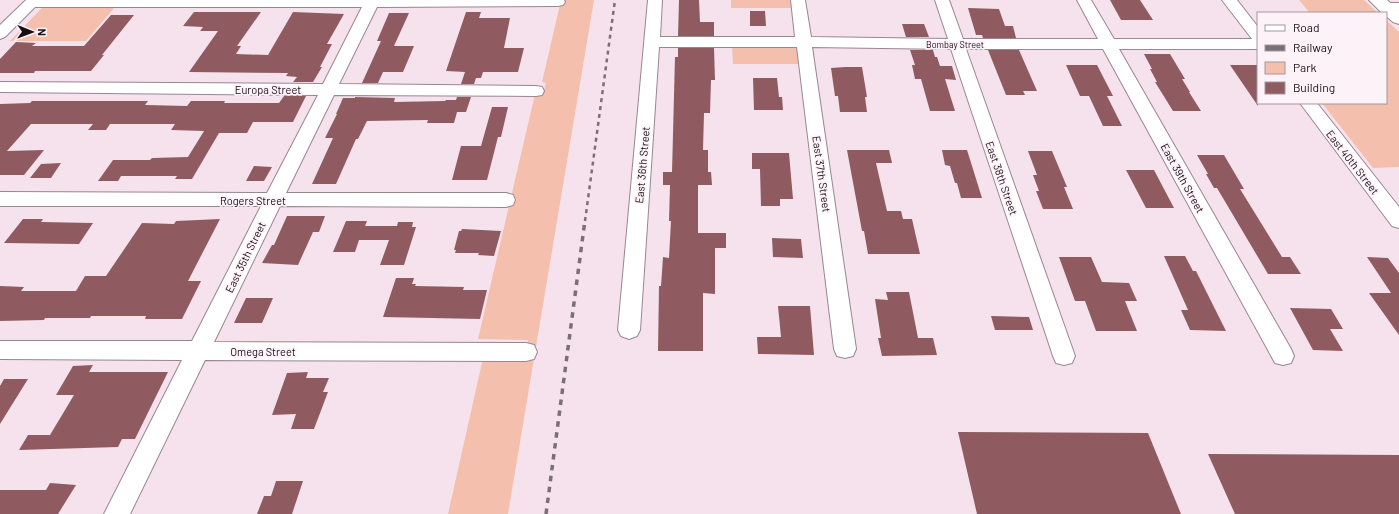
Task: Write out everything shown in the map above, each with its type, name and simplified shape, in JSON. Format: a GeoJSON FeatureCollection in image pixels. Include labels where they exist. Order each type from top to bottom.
{"type":"FeatureCollection","features":[{"type":"Feature","properties":{"kind":"street","name":"East 36th Street"},"geometry":{"type":"LineString","coordinates":[[629,330],[655,0]]}},
{"type":"Feature","properties":{"kind":"street","name":"East 37th Street"},"geometry":{"type":"LineString","coordinates":[[798,0],[845,349]]}},
{"type":"Feature","properties":{"kind":"street","name":"East 38th Street"},"geometry":{"type":"LineString","coordinates":[[942,0],[1064,356]]}},
{"type":"Feature","properties":{"kind":"street","name":"East 39th Street"},"geometry":{"type":"LineString","coordinates":[[1084,0],[1283,356]]}},
{"type":"Feature","properties":{"kind":"street"},"geometry":{"type":"LineString","coordinates":[[1229,0],[1257,36]]}},
{"type":"Feature","properties":{"kind":"street"},"geometry":{"type":"LineString","coordinates":[[0,34],[33,1],[558,2]]}},
{"type":"Feature","properties":{"kind":"street","name":"East 35th Street"},"geometry":{"type":"LineString","coordinates":[[118,514],[372,1]]}},
{"type":"Feature","properties":{"kind":"street"},"geometry":{"type":"LineString","coordinates":[[1387,5],[1399,19]]}},
{"type":"Feature","properties":{"kind":"street","name":"Bombay Street"},"geometry":{"type":"LineString","coordinates":[[652,42],[1257,44]]}},
{"type":"Feature","properties":{"kind":"street","name":"Europa Street"},"geometry":{"type":"LineString","coordinates":[[0,87],[536,91]]}},
{"type":"Feature","properties":{"kind":"street","name":"East 40th Street"},"geometry":{"type":"LineString","coordinates":[[1309,104],[1399,221]]}},
{"type":"Feature","properties":{"kind":"street","name":"Rogers Street"},"geometry":{"type":"LineString","coordinates":[[0,199],[506,200]]}},
{"type":"Feature","properties":{"kind":"street","name":"Omega Street"},"geometry":{"type":"LineString","coordinates":[[0,350],[526,352]]}},
{"type":"Feature","properties":{"kind":"green space"},"geometry":{"type":"Polygon","coordinates":[[[561,0],[594,0],[508,514],[448,514],[483,358],[524,358],[528,340],[478,339],[535,94],[543,94],[546,83],[542,82],[561,0]]]}},
{"type":"Feature","properties":{"kind":"green space"},"geometry":{"type":"Polygon","coordinates":[[[731,0],[790,0],[792,8],[731,8],[731,0]]]}},
{"type":"Feature","properties":{"kind":"green space"},"geometry":{"type":"Polygon","coordinates":[[[1299,0],[1364,0],[1377,12],[1309,12],[1299,0]]]}},
{"type":"Feature","properties":{"kind":"green space"},"geometry":{"type":"Polygon","coordinates":[[[115,7],[86,41],[10,41],[42,8],[115,7]]]}},
{"type":"Feature","properties":{"kind":"green space"},"geometry":{"type":"Polygon","coordinates":[[[1387,21],[1399,32],[1399,167],[1373,168],[1323,104],[1387,104],[1387,21]]]}},
{"type":"Feature","properties":{"kind":"green space"},"geometry":{"type":"Polygon","coordinates":[[[732,47],[799,47],[801,64],[733,64],[732,47]]]}},
{"type":"Feature","properties":{"kind":"building"},"geometry":{"type":"Polygon","coordinates":[[[679,0],[699,0],[700,22],[714,22],[714,36],[678,36],[679,0]]]}},
{"type":"Feature","properties":{"kind":"building"},"geometry":{"type":"Polygon","coordinates":[[[1110,0],[1140,0],[1153,20],[1121,20],[1110,0]]]}},
{"type":"Feature","properties":{"kind":"building"},"geometry":{"type":"Polygon","coordinates":[[[968,8],[999,9],[1005,26],[1013,26],[1016,38],[983,38],[982,35],[976,35],[968,8]]]}},
{"type":"Feature","properties":{"kind":"building"},"geometry":{"type":"Polygon","coordinates":[[[750,11],[765,11],[766,26],[750,26],[750,11]]]}},
{"type":"Feature","properties":{"kind":"building"},"geometry":{"type":"Polygon","coordinates":[[[194,12],[261,12],[237,46],[241,46],[236,54],[268,55],[293,12],[344,14],[327,44],[332,44],[320,67],[322,67],[313,82],[293,82],[297,77],[286,76],[288,73],[189,72],[218,31],[200,31],[203,27],[183,26],[194,12]]]}},
{"type":"Feature","properties":{"kind":"building"},"geometry":{"type":"Polygon","coordinates":[[[466,12],[481,12],[479,18],[510,18],[504,48],[524,48],[518,72],[483,72],[481,78],[476,78],[474,84],[461,84],[465,72],[446,71],[466,12]]]}},
{"type":"Feature","properties":{"kind":"building"},"geometry":{"type":"Polygon","coordinates":[[[389,13],[409,13],[394,46],[414,46],[403,72],[383,72],[378,83],[362,83],[381,41],[377,41],[389,13]]]}},
{"type":"Feature","properties":{"kind":"building"},"geometry":{"type":"Polygon","coordinates":[[[111,15],[134,15],[91,71],[35,71],[34,73],[0,73],[0,59],[16,42],[36,43],[32,46],[84,46],[111,15]]]}},
{"type":"Feature","properties":{"kind":"building"},"geometry":{"type":"Polygon","coordinates":[[[902,24],[924,24],[929,37],[906,37],[902,24]]]}},
{"type":"Feature","properties":{"kind":"building"},"geometry":{"type":"Polygon","coordinates":[[[678,48],[714,48],[715,80],[711,80],[710,113],[704,113],[703,150],[708,150],[708,172],[711,172],[712,185],[698,185],[698,233],[726,233],[726,248],[715,248],[715,294],[703,293],[703,351],[658,351],[659,286],[661,286],[663,257],[669,258],[671,221],[669,221],[670,185],[663,185],[663,172],[672,172],[675,57],[678,57],[678,48]]]}},
{"type":"Feature","properties":{"kind":"building"},"geometry":{"type":"Polygon","coordinates":[[[910,50],[933,50],[940,66],[952,66],[956,80],[945,79],[955,111],[930,111],[921,79],[915,79],[912,65],[915,65],[910,50]]]}},
{"type":"Feature","properties":{"kind":"building"},"geometry":{"type":"Polygon","coordinates":[[[988,50],[1019,50],[1037,91],[1023,91],[1025,95],[1006,95],[988,50]]]}},
{"type":"Feature","properties":{"kind":"building"},"geometry":{"type":"Polygon","coordinates":[[[1144,54],[1170,54],[1185,79],[1182,79],[1189,92],[1201,111],[1173,111],[1155,82],[1157,82],[1144,54]]]}},
{"type":"Feature","properties":{"kind":"building"},"geometry":{"type":"Polygon","coordinates":[[[1066,65],[1097,65],[1113,96],[1107,96],[1122,126],[1103,126],[1089,96],[1080,96],[1066,65]]]}},
{"type":"Feature","properties":{"kind":"building"},"geometry":{"type":"Polygon","coordinates":[[[1230,65],[1257,65],[1258,106],[1230,65]]]}},
{"type":"Feature","properties":{"kind":"building"},"geometry":{"type":"Polygon","coordinates":[[[862,67],[867,97],[865,97],[867,112],[840,112],[838,96],[835,96],[831,68],[862,67]]]}},
{"type":"Feature","properties":{"kind":"building"},"geometry":{"type":"Polygon","coordinates":[[[753,78],[777,78],[779,97],[782,97],[783,110],[754,110],[753,78]]]}},
{"type":"Feature","properties":{"kind":"building"},"geometry":{"type":"Polygon","coordinates":[[[284,96],[306,96],[293,122],[253,122],[247,133],[219,133],[192,179],[175,179],[177,176],[121,176],[118,181],[98,181],[113,160],[150,160],[152,158],[188,157],[204,131],[171,130],[175,124],[110,124],[106,130],[88,130],[93,124],[31,124],[7,151],[44,150],[24,175],[0,175],[0,104],[30,103],[32,101],[148,101],[145,105],[187,106],[191,101],[225,101],[224,103],[279,103],[284,96]]]}},
{"type":"Feature","properties":{"kind":"building"},"geometry":{"type":"Polygon","coordinates":[[[457,97],[471,97],[466,112],[457,112],[454,123],[427,123],[428,120],[367,121],[358,139],[356,139],[336,184],[312,184],[333,138],[325,138],[343,98],[395,98],[394,102],[445,101],[456,100],[457,97]]]}},
{"type":"Feature","properties":{"kind":"building"},"geometry":{"type":"Polygon","coordinates":[[[492,107],[508,107],[501,137],[498,137],[487,180],[452,180],[461,146],[481,146],[492,107]]]}},
{"type":"Feature","properties":{"kind":"building"},"geometry":{"type":"Polygon","coordinates":[[[847,150],[889,150],[892,163],[876,163],[887,211],[901,211],[903,219],[912,219],[920,254],[868,254],[864,231],[862,231],[847,150]]]}},
{"type":"Feature","properties":{"kind":"building"},"geometry":{"type":"Polygon","coordinates":[[[942,150],[967,150],[982,198],[961,198],[950,166],[945,165],[942,150]]]}},
{"type":"Feature","properties":{"kind":"building"},"geometry":{"type":"Polygon","coordinates":[[[1028,151],[1052,151],[1067,187],[1064,187],[1073,209],[1043,209],[1036,191],[1039,191],[1033,175],[1037,175],[1028,151]]]}},
{"type":"Feature","properties":{"kind":"building"},"geometry":{"type":"Polygon","coordinates":[[[752,153],[789,153],[793,199],[780,199],[780,206],[761,206],[760,169],[752,169],[752,153]]]}},
{"type":"Feature","properties":{"kind":"building"},"geometry":{"type":"Polygon","coordinates":[[[1197,155],[1224,155],[1244,189],[1240,189],[1282,257],[1290,257],[1301,274],[1268,274],[1217,188],[1214,188],[1197,155]]]}},
{"type":"Feature","properties":{"kind":"building"},"geometry":{"type":"Polygon","coordinates":[[[61,163],[51,178],[30,178],[41,164],[61,163]]]}},
{"type":"Feature","properties":{"kind":"building"},"geometry":{"type":"Polygon","coordinates":[[[254,166],[272,167],[264,181],[246,181],[254,166]]]}},
{"type":"Feature","properties":{"kind":"building"},"geometry":{"type":"Polygon","coordinates":[[[1126,170],[1154,170],[1174,208],[1146,208],[1126,170]]]}},
{"type":"Feature","properties":{"kind":"building"},"geometry":{"type":"Polygon","coordinates":[[[287,216],[325,216],[319,232],[313,232],[298,265],[262,263],[272,245],[274,245],[287,216]]]}},
{"type":"Feature","properties":{"kind":"building"},"geometry":{"type":"Polygon","coordinates":[[[23,219],[43,219],[41,222],[93,223],[79,244],[4,243],[23,219]]]}},
{"type":"Feature","properties":{"kind":"building"},"geometry":{"type":"Polygon","coordinates":[[[220,219],[188,281],[201,281],[182,319],[145,319],[146,316],[91,316],[90,318],[45,318],[44,320],[0,321],[0,286],[24,287],[21,291],[76,291],[85,276],[106,276],[142,223],[174,224],[176,221],[220,219]]]}},
{"type":"Feature","properties":{"kind":"building"},"geometry":{"type":"Polygon","coordinates":[[[346,221],[367,221],[365,226],[397,226],[398,222],[413,222],[412,227],[416,227],[404,265],[380,265],[389,240],[359,240],[355,252],[333,252],[346,221]]]}},
{"type":"Feature","properties":{"kind":"building"},"geometry":{"type":"Polygon","coordinates":[[[462,229],[501,231],[494,256],[478,255],[479,253],[455,253],[456,250],[454,250],[459,231],[462,229]]]}},
{"type":"Feature","properties":{"kind":"building"},"geometry":{"type":"Polygon","coordinates":[[[772,238],[801,239],[803,258],[773,257],[772,238]]]}},
{"type":"Feature","properties":{"kind":"building"},"geometry":{"type":"Polygon","coordinates":[[[1164,256],[1185,256],[1193,271],[1196,271],[1226,331],[1190,330],[1181,310],[1188,310],[1164,256]]]}},
{"type":"Feature","properties":{"kind":"building"},"geometry":{"type":"Polygon","coordinates":[[[1059,257],[1091,257],[1102,282],[1129,283],[1137,301],[1125,301],[1137,331],[1096,331],[1085,301],[1075,301],[1059,257]]]}},
{"type":"Feature","properties":{"kind":"building"},"geometry":{"type":"Polygon","coordinates":[[[1367,257],[1388,258],[1399,273],[1399,335],[1369,293],[1391,293],[1367,257]]]}},
{"type":"Feature","properties":{"kind":"building"},"geometry":{"type":"Polygon","coordinates":[[[396,278],[414,278],[412,284],[416,284],[415,286],[464,287],[463,290],[487,290],[480,319],[383,317],[396,278]]]}},
{"type":"Feature","properties":{"kind":"building"},"geometry":{"type":"Polygon","coordinates":[[[886,292],[909,292],[918,338],[933,338],[937,355],[882,356],[878,338],[881,338],[875,299],[888,300],[886,292]]]}},
{"type":"Feature","properties":{"kind":"building"},"geometry":{"type":"Polygon","coordinates":[[[246,298],[273,298],[262,323],[234,323],[246,298]]]}},
{"type":"Feature","properties":{"kind":"building"},"geometry":{"type":"Polygon","coordinates":[[[778,306],[810,306],[814,355],[758,354],[757,337],[781,337],[778,306]]]}},
{"type":"Feature","properties":{"kind":"building"},"geometry":{"type":"Polygon","coordinates":[[[1290,308],[1331,309],[1343,329],[1330,329],[1343,351],[1313,350],[1290,308]]]}},
{"type":"Feature","properties":{"kind":"building"},"geometry":{"type":"Polygon","coordinates":[[[991,316],[1029,317],[1033,330],[995,330],[991,316]]]}},
{"type":"Feature","properties":{"kind":"building"},"geometry":{"type":"Polygon","coordinates":[[[93,365],[89,372],[168,372],[135,439],[122,439],[118,447],[19,450],[28,435],[50,435],[74,395],[56,395],[73,366],[93,365]]]}},
{"type":"Feature","properties":{"kind":"building"},"geometry":{"type":"Polygon","coordinates":[[[308,372],[306,378],[329,378],[323,392],[328,392],[314,429],[291,429],[296,414],[272,415],[287,373],[308,372]]]}},
{"type":"Feature","properties":{"kind":"building"},"geometry":{"type":"Polygon","coordinates":[[[4,379],[28,379],[0,424],[0,386],[4,379]]]}},
{"type":"Feature","properties":{"kind":"building"},"geometry":{"type":"Polygon","coordinates":[[[958,432],[1148,433],[1181,514],[977,514],[958,432]]]}},
{"type":"Feature","properties":{"kind":"building"},"geometry":{"type":"Polygon","coordinates":[[[1208,454],[1399,455],[1399,514],[1235,514],[1208,454]]]}},
{"type":"Feature","properties":{"kind":"building"},"geometry":{"type":"Polygon","coordinates":[[[276,481],[303,481],[292,514],[257,514],[264,496],[271,496],[276,481]]]}},
{"type":"Feature","properties":{"kind":"building"},"geometry":{"type":"Polygon","coordinates":[[[50,483],[76,485],[58,514],[0,514],[0,490],[46,490],[50,483]]]}},
{"type":"Feature","properties":{"kind":"railway"},"geometry":{"type":"LineString","coordinates":[[585,221],[615,0]]}},
{"type":"Feature","properties":{"kind":"railway"},"geometry":{"type":"LineString","coordinates":[[546,514],[585,220]]}}]}
